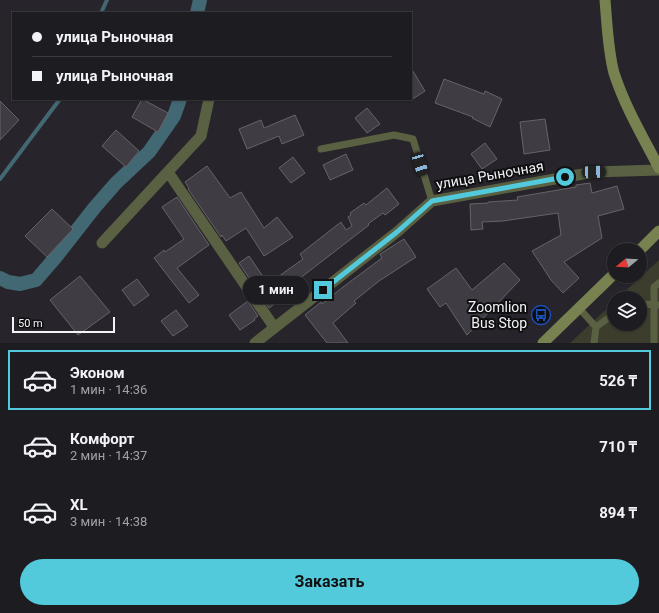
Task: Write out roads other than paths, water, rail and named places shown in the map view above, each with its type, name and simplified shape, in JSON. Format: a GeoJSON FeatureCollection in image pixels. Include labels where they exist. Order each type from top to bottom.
{"type":"FeatureCollection","features":[{"type":"Feature","properties":{"kind":"main road"},"geometry":{"type":"LineString","coordinates":[[605,0],[607,32],[614,72],[627,108],[659,169]]}},
{"type":"Feature","properties":{"kind":"main road"},"geometry":{"type":"LineString","coordinates":[[647,243],[659,231]]}},
{"type":"Feature","properties":{"kind":"main road"},"geometry":{"type":"LineString","coordinates":[[543,343],[578,307],[607,280]]}},
{"type":"Feature","properties":{"kind":"street"},"geometry":{"type":"LineString","coordinates":[[102,243],[201,136],[209,100]]}},
{"type":"Feature","properties":{"kind":"street","name":"улица Рыночная"},"geometry":{"type":"LineString","coordinates":[[255,343],[397,232],[432,201],[594,172],[659,169]]}},
{"type":"Feature","properties":{"kind":"street"},"geometry":{"type":"LineString","coordinates":[[168,172],[274,327]]}},
{"type":"Feature","properties":{"kind":"lane"},"geometry":{"type":"LineString","coordinates":[[321,149],[394,135],[413,139],[432,201]]}},
{"type":"Feature","properties":{"kind":"lane"},"geometry":{"type":"LineString","coordinates":[[654,343],[657,305],[654,287],[659,283]]}},
{"type":"Feature","properties":{"kind":"lane"},"geometry":{"type":"LineString","coordinates":[[647,304],[657,305]]}},
{"type":"Feature","properties":{"kind":"lane"},"geometry":{"type":"LineString","coordinates":[[578,307],[596,327]]}},
{"type":"Feature","properties":{"kind":"lane"},"geometry":{"type":"LineString","coordinates":[[594,343],[596,327],[607,319]]}},
{"type":"Feature","properties":{"kind":"waterway"},"geometry":{"type":"LineString","coordinates":[[101,12],[107,0]]}},
{"type":"Feature","properties":{"kind":"waterway"},"geometry":{"type":"LineString","coordinates":[[197,12],[200,0]]}},
{"type":"Feature","properties":{"kind":"waterway"},"geometry":{"type":"LineString","coordinates":[[0,179],[59,100]]}},
{"type":"Feature","properties":{"kind":"waterway"},"geometry":{"type":"LineString","coordinates":[[0,278],[8,282],[20,284],[36,280],[116,183],[149,152],[174,116],[180,100]]}},
{"type":"Feature","properties":{"kind":"place","name":"Zoomlion Bus Stop"},"geometry":{"type":"Point","coordinates":[541,315]}}]}
